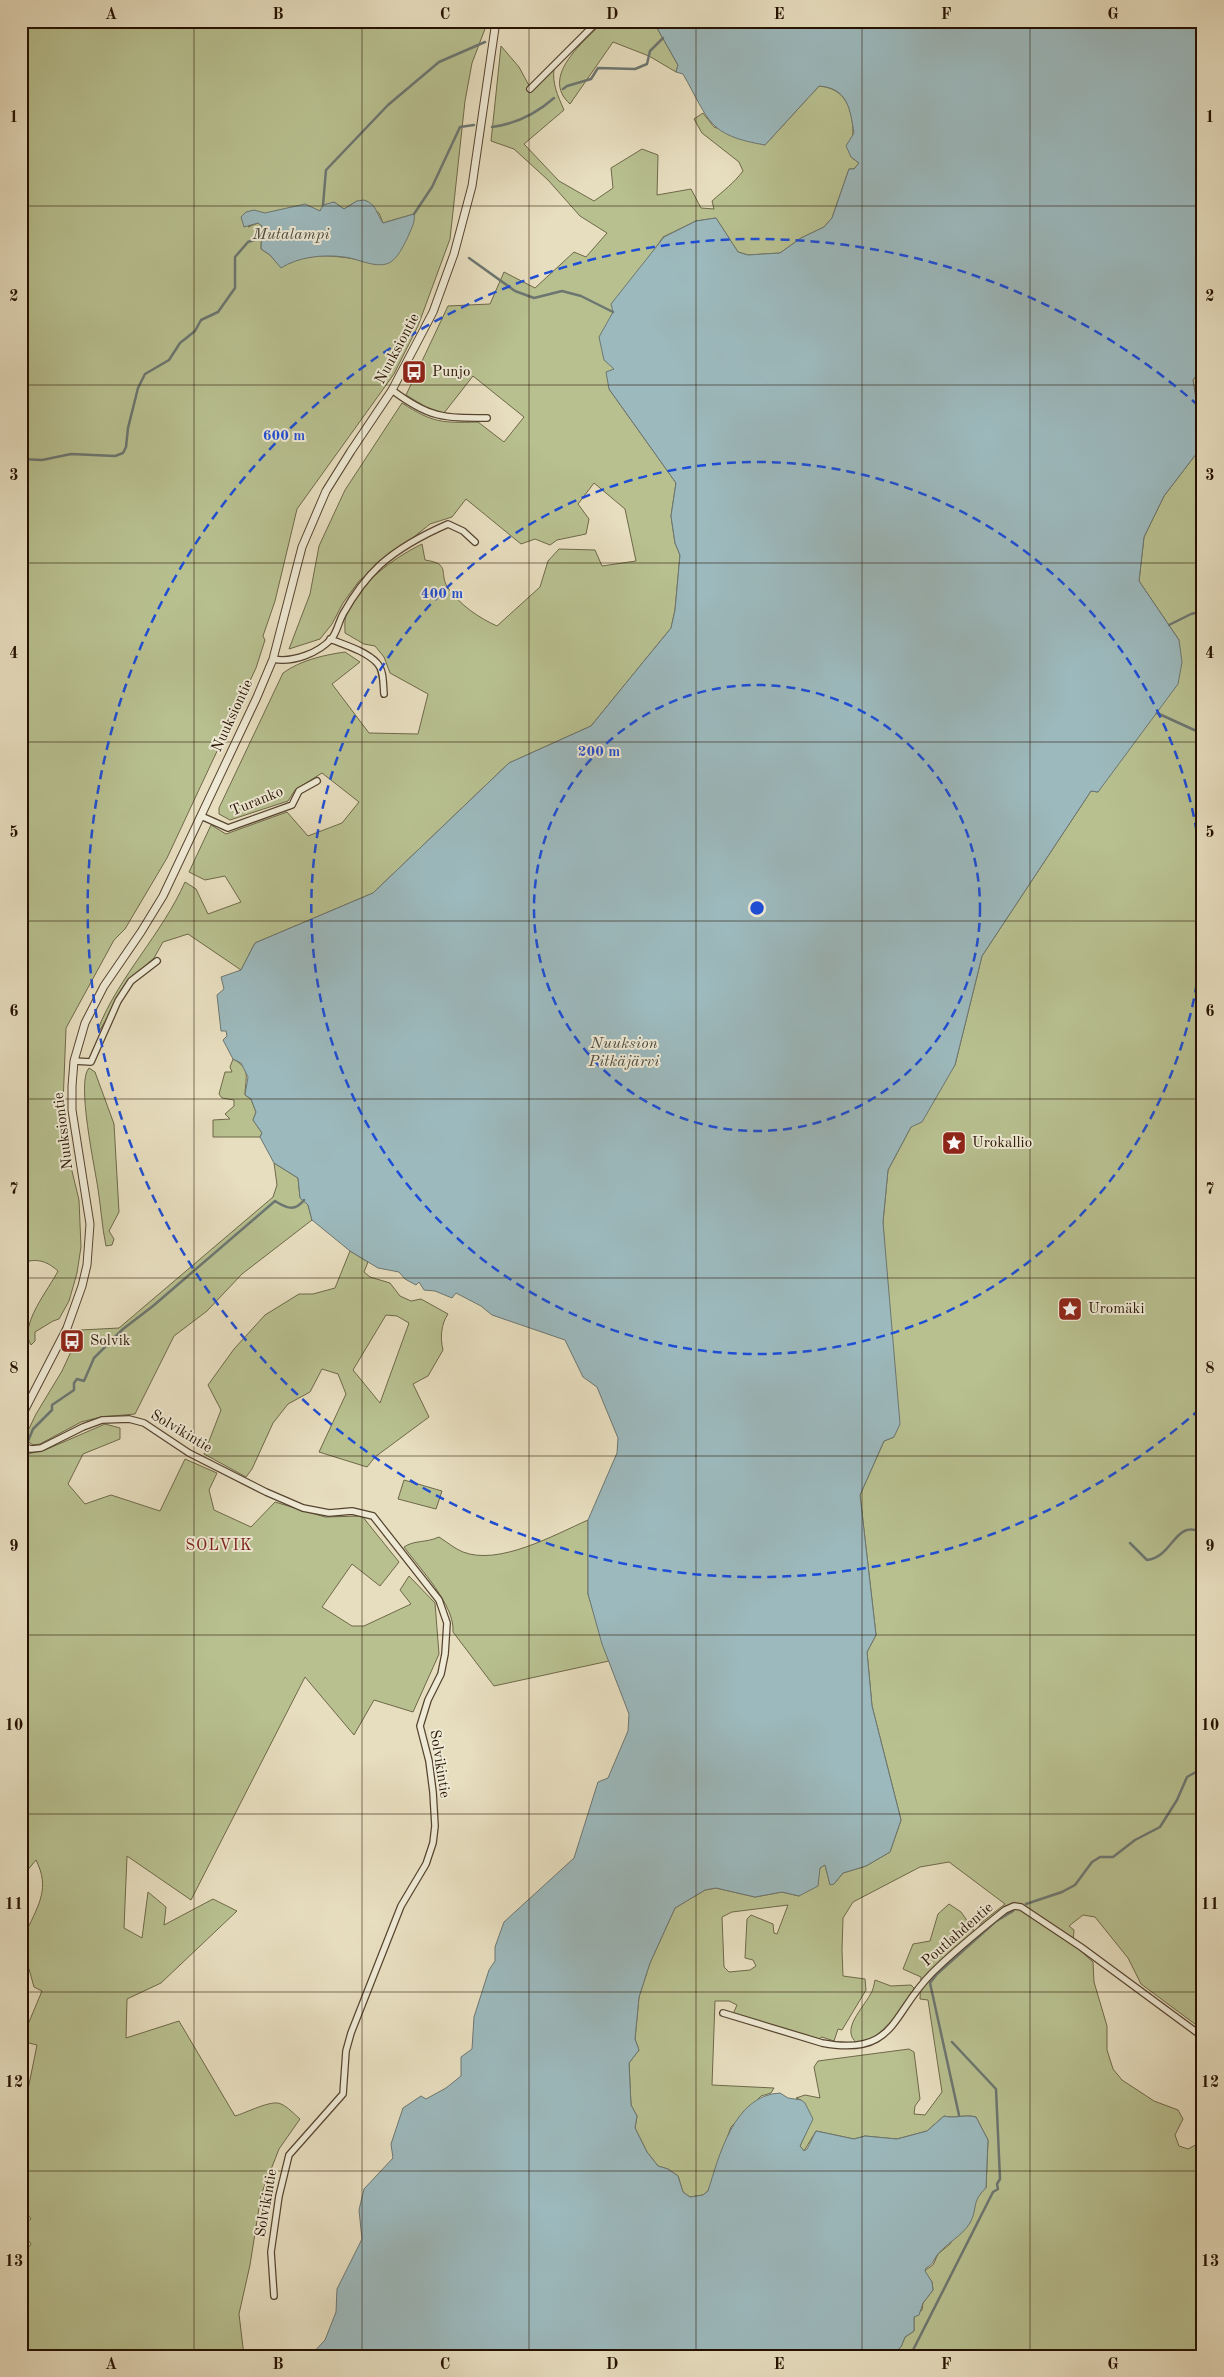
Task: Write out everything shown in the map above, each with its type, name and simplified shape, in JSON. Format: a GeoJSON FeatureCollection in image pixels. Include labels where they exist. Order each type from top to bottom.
{"type":"FeatureCollection","features":[{"type":"Feature","properties":{"kind":"street","name":"Nuuksiontie"},"geometry":{"type":"LineString","coordinates":[[21,1417],[67,1328],[82,1286],[87,1265],[90,1224],[72,1110],[74,1061],[85,1023],[93,1005],[158,904],[258,697],[273,659],[302,547],[315,513],[342,464],[392,390],[433,312],[463,225],[472,186],[496,21]]}},
{"type":"Feature","properties":{"kind":"street"},"geometry":{"type":"LineString","coordinates":[[530,89],[598,21]]}},
{"type":"Feature","properties":{"kind":"street"},"geometry":{"type":"LineString","coordinates":[[392,390],[426,412],[446,418],[487,418]]}},
{"type":"Feature","properties":{"kind":"street"},"geometry":{"type":"LineString","coordinates":[[273,659],[282,660],[313,653],[330,640],[361,586],[381,565],[427,533],[448,524],[463,531],[475,542]]}},
{"type":"Feature","properties":{"kind":"street"},"geometry":{"type":"LineString","coordinates":[[330,640],[355,649],[378,663],[383,675],[384,694]]}},
{"type":"Feature","properties":{"kind":"street","name":"Turanko"},"geometry":{"type":"LineString","coordinates":[[201,816],[228,828],[292,805],[300,791],[317,781]]}},
{"type":"Feature","properties":{"kind":"street"},"geometry":{"type":"LineString","coordinates":[[74,1061],[91,1062],[123,994],[132,982],[157,961]]}},
{"type":"Feature","properties":{"kind":"street","name":"Solvikintie"},"geometry":{"type":"LineString","coordinates":[[21,1446],[31,1449],[41,1448],[83,1427],[102,1420],[129,1419],[144,1423],[189,1453],[266,1492],[303,1508],[329,1513],[352,1511],[373,1516],[439,1600],[446,1617],[445,1654],[440,1674],[428,1700],[420,1726],[429,1760],[433,1792],[435,1826],[433,1843],[426,1864],[401,1906],[351,2033],[346,2051],[343,2094],[289,2155],[279,2196],[271,2252],[274,2296]]}},
{"type":"Feature","properties":{"kind":"street","name":"Poutlahdentie"},"geometry":{"type":"LineString","coordinates":[[723,2012],[822,2043],[844,2046],[869,2044],[879,2039],[893,2025],[932,1973],[1005,1910],[1014,1906],[1021,1906],[1082,1947],[1203,2036]]}},
{"type":"Feature","properties":{"kind":"green space"},"geometry":{"type":"Polygon","coordinates":[[[21,21],[488,21],[472,63],[465,101],[450,239],[418,326],[394,374],[297,509],[275,601],[263,636],[265,640],[256,668],[167,858],[125,929],[114,940],[66,1028],[62,1130],[79,1200],[81,1247],[77,1273],[69,1301],[59,1319],[35,1332],[35,1341],[31,1345],[28,1337],[28,1328],[31,1318],[58,1271],[45,1262],[29,1261],[21,1280],[21,21]],[[357,201],[344,209],[334,202],[320,211],[285,210],[265,214],[248,227],[258,223],[262,226],[261,249],[270,255],[281,267],[303,258],[315,256],[350,258],[373,263],[414,214],[383,223],[379,213],[357,201]]]}},
{"type":"Feature","properties":{"kind":"green space"},"geometry":{"type":"Polygon","coordinates":[[[604,21],[653,21],[678,65],[676,72],[649,56],[613,42],[570,104],[562,93],[560,82],[562,71],[568,59],[604,21]]]}},
{"type":"Feature","properties":{"kind":"green space"},"geometry":{"type":"Polygon","coordinates":[[[501,46],[519,67],[532,91],[554,69],[555,85],[564,110],[524,144],[559,181],[594,201],[613,188],[611,168],[642,149],[658,155],[657,195],[691,189],[701,208],[714,209],[712,201],[743,171],[739,162],[702,133],[694,119],[703,113],[714,127],[765,145],[819,86],[840,94],[850,112],[853,134],[851,157],[859,163],[854,169],[849,169],[832,218],[824,227],[801,238],[780,253],[748,255],[738,252],[716,218],[696,221],[663,237],[613,312],[615,370],[609,389],[676,483],[671,516],[675,543],[680,555],[675,610],[671,628],[591,726],[509,763],[373,893],[255,943],[241,970],[188,934],[163,942],[154,958],[129,980],[100,1030],[98,1029],[117,991],[165,919],[185,882],[196,889],[208,914],[241,902],[225,876],[205,880],[189,872],[211,825],[226,834],[287,812],[308,836],[342,823],[359,802],[322,773],[295,790],[288,801],[230,820],[219,814],[219,808],[283,673],[290,668],[313,659],[345,652],[360,662],[332,684],[369,733],[418,734],[428,694],[390,673],[384,657],[375,646],[364,644],[345,633],[345,618],[353,602],[378,573],[399,557],[422,544],[425,560],[439,564],[442,567],[445,583],[458,600],[483,619],[497,626],[540,587],[548,561],[559,549],[595,550],[602,566],[636,561],[625,509],[594,483],[578,504],[589,519],[586,534],[557,540],[550,545],[535,539],[521,544],[466,499],[452,517],[430,524],[359,581],[343,603],[332,624],[320,639],[289,649],[310,594],[319,546],[345,490],[402,403],[422,415],[446,422],[478,422],[504,442],[524,417],[473,376],[444,413],[426,407],[406,395],[448,306],[490,304],[504,272],[535,288],[574,252],[586,257],[607,233],[580,216],[548,180],[514,149],[491,141],[501,46]]]}},
{"type":"Feature","properties":{"kind":"green space"},"geometry":{"type":"Polygon","coordinates":[[[1203,366],[1203,442],[1193,380],[1203,366]]]}},
{"type":"Feature","properties":{"kind":"green space"},"geometry":{"type":"Polygon","coordinates":[[[1203,445],[1203,2030],[1141,1984],[1128,1958],[1095,1917],[1083,1915],[1069,1926],[1074,1930],[1073,1944],[1093,1962],[1094,1982],[1107,2026],[1107,2050],[1113,2069],[1122,2080],[1154,2101],[1178,2110],[1183,2119],[1175,2135],[1179,2146],[1188,2149],[1203,2141],[1203,2356],[890,2356],[901,2347],[905,2337],[914,2331],[914,2317],[922,2310],[923,2303],[933,2290],[932,2282],[924,2271],[933,2265],[938,2254],[950,2244],[978,2196],[986,2188],[988,2140],[976,2117],[944,2116],[927,2131],[897,2139],[865,2136],[854,2139],[816,2131],[804,2151],[800,2146],[806,2133],[808,2118],[801,2100],[796,2098],[805,2095],[820,2098],[814,2067],[818,2061],[909,2049],[914,2052],[920,2099],[915,2106],[914,2114],[925,2115],[942,2092],[928,2000],[920,1999],[921,1977],[903,1969],[913,1944],[930,1941],[938,1914],[949,1904],[961,1912],[975,1932],[982,1922],[1005,1904],[949,1862],[920,1867],[853,1902],[843,1918],[843,1976],[865,1979],[866,1990],[842,2030],[838,2029],[834,2041],[822,2037],[817,2040],[733,2014],[737,2005],[729,2001],[715,2001],[712,2085],[774,2088],[771,2093],[761,2096],[731,2127],[708,2191],[703,2195],[690,2197],[683,2192],[678,2176],[668,2169],[658,2166],[647,2152],[635,2128],[637,2116],[631,2105],[629,2063],[639,2050],[635,2039],[639,1997],[650,1963],[675,1908],[705,1890],[716,1888],[755,1897],[782,1892],[799,1896],[820,1868],[825,1865],[830,1884],[834,1884],[843,1873],[866,1866],[890,1852],[901,1820],[872,1706],[867,1652],[876,1635],[860,1495],[884,1441],[894,1437],[883,1222],[888,1170],[911,1127],[955,1065],[982,956],[1091,791],[1098,792],[1179,640],[1139,581],[1144,537],[1164,496],[1203,445]],[[788,1905],[732,1912],[722,1917],[724,1967],[729,1972],[750,1970],[756,1966],[753,1960],[745,1958],[747,1919],[751,1915],[773,1924],[774,1933],[777,1934],[788,1905]]]}},
{"type":"Feature","properties":{"kind":"green space"},"geometry":{"type":"Polygon","coordinates":[[[233,1059],[243,1066],[245,1070],[245,1095],[251,1099],[256,1112],[253,1120],[262,1133],[260,1137],[213,1137],[213,1120],[230,1119],[225,1114],[234,1106],[234,1100],[222,1098],[219,1094],[225,1072],[232,1072],[230,1067],[233,1059]]]}},
{"type":"Feature","properties":{"kind":"green space"},"geometry":{"type":"Polygon","coordinates":[[[89,1068],[95,1072],[114,1124],[119,1212],[109,1231],[114,1239],[112,1245],[106,1246],[85,1106],[84,1089],[89,1068]]]}},
{"type":"Feature","properties":{"kind":"green space"},"geometry":{"type":"Polygon","coordinates":[[[274,1163],[298,1178],[300,1197],[308,1205],[312,1220],[242,1274],[207,1311],[174,1336],[135,1414],[101,1417],[81,1422],[40,1444],[33,1445],[24,1439],[36,1414],[62,1371],[81,1330],[119,1328],[273,1197],[277,1185],[274,1163]]]}},
{"type":"Feature","properties":{"kind":"green space"},"geometry":{"type":"Polygon","coordinates":[[[350,1251],[368,1262],[364,1272],[370,1277],[390,1283],[400,1296],[411,1301],[421,1299],[448,1314],[442,1331],[443,1350],[428,1376],[413,1384],[429,1417],[375,1457],[367,1467],[319,1452],[346,1394],[338,1374],[322,1369],[310,1392],[288,1404],[273,1423],[252,1469],[246,1477],[204,1454],[221,1410],[208,1385],[234,1349],[265,1315],[299,1294],[313,1294],[335,1288],[350,1251]],[[386,1315],[353,1370],[380,1403],[409,1323],[397,1316],[386,1315]]]}},
{"type":"Feature","properties":{"kind":"green space"},"geometry":{"type":"Polygon","coordinates":[[[105,1424],[120,1428],[120,1439],[83,1454],[68,1484],[85,1504],[111,1495],[160,1511],[185,1459],[217,1473],[209,1490],[214,1510],[251,1527],[275,1502],[325,1517],[362,1516],[399,1562],[380,1586],[352,1564],[322,1607],[352,1626],[364,1626],[411,1604],[400,1590],[409,1576],[435,1603],[439,1654],[413,1712],[374,1700],[354,1735],[305,1677],[191,1900],[127,1856],[124,1928],[142,1938],[148,1892],[166,1907],[164,1925],[213,1899],[237,1911],[161,1983],[127,1999],[126,2038],[179,2021],[235,2116],[265,2105],[277,2103],[286,2107],[300,2119],[279,2149],[261,2195],[250,2265],[239,2314],[244,2356],[21,2356],[21,2258],[31,2244],[21,2232],[21,2226],[31,2219],[21,2206],[21,2111],[24,2109],[37,2045],[21,2041],[42,1991],[34,1987],[29,1969],[21,1966],[21,1933],[27,1930],[39,1904],[42,1879],[36,1860],[21,1878],[21,1468],[27,1454],[45,1450],[105,1424]]]}},
{"type":"Feature","properties":{"kind":"green space"},"geometry":{"type":"Polygon","coordinates":[[[404,1480],[442,1491],[436,1509],[398,1499],[404,1480]]]}},
{"type":"Feature","properties":{"kind":"green space"},"geometry":{"type":"Polygon","coordinates":[[[588,1520],[588,1594],[609,1661],[494,1686],[453,1632],[452,1621],[443,1599],[404,1547],[412,1543],[439,1537],[463,1552],[477,1555],[493,1555],[526,1547],[588,1520]]]}},
{"type":"Feature","properties":{"kind":"green space"},"geometry":{"type":"Polygon","coordinates":[[[875,1980],[891,1986],[911,1985],[914,1988],[902,2011],[882,2033],[869,2042],[857,2043],[852,2038],[851,2032],[854,2019],[871,1993],[875,1980]]]}},
{"type":"Feature","properties":{"kind":"water","name":"Nuuksion Pitkäjärvi"},"geometry":{"type":"Polygon","coordinates":[[[653,21],[1203,21],[1203,366],[1193,380],[1203,445],[1164,496],[1144,537],[1139,581],[1179,640],[1182,662],[1178,684],[1098,792],[1091,791],[982,956],[955,1065],[922,1122],[911,1127],[888,1170],[883,1222],[900,1424],[894,1437],[884,1441],[860,1495],[876,1635],[867,1652],[872,1706],[901,1820],[890,1852],[866,1866],[843,1873],[834,1884],[830,1885],[825,1865],[820,1868],[818,1886],[799,1896],[782,1892],[755,1897],[716,1888],[705,1890],[675,1908],[650,1963],[639,1997],[635,2039],[639,2050],[629,2063],[631,2105],[637,2116],[635,2128],[647,2152],[658,2166],[668,2169],[678,2176],[683,2192],[690,2197],[703,2195],[708,2191],[723,2145],[740,2116],[751,2104],[764,2096],[780,2093],[788,2098],[801,2100],[805,2103],[813,2119],[800,2146],[804,2151],[807,2149],[816,2131],[854,2139],[865,2136],[897,2139],[927,2131],[944,2116],[976,2117],[988,2140],[986,2188],[976,2201],[972,2218],[967,2228],[942,2250],[926,2268],[925,2271],[932,2282],[933,2290],[923,2303],[919,2315],[914,2317],[914,2331],[905,2337],[901,2347],[890,2356],[310,2356],[325,2340],[336,2312],[337,2289],[362,2239],[359,2210],[364,2189],[393,2158],[391,2144],[403,2108],[421,2096],[426,2099],[446,2088],[461,2076],[461,2057],[472,2049],[474,2017],[489,1970],[495,1961],[495,1947],[504,1922],[574,1858],[598,1782],[608,1778],[628,1731],[629,1714],[602,1644],[588,1594],[588,1520],[617,1453],[618,1438],[597,1387],[583,1377],[565,1340],[492,1315],[481,1306],[456,1293],[452,1298],[435,1291],[424,1290],[419,1282],[416,1285],[405,1279],[399,1272],[378,1268],[350,1251],[312,1220],[308,1205],[300,1198],[298,1178],[274,1163],[260,1137],[262,1133],[253,1120],[256,1112],[251,1099],[245,1095],[248,1077],[241,1063],[233,1059],[223,1040],[227,1036],[226,1031],[221,1031],[217,995],[224,989],[221,977],[241,970],[255,943],[373,893],[509,763],[591,726],[671,628],[675,610],[680,555],[675,543],[671,516],[676,483],[609,389],[606,372],[614,369],[604,360],[599,337],[613,312],[611,304],[664,237],[696,221],[716,218],[738,252],[748,255],[780,253],[801,238],[824,227],[832,218],[849,169],[854,169],[859,163],[851,157],[846,146],[854,133],[849,108],[842,95],[829,88],[819,86],[765,145],[746,141],[721,131],[706,114],[683,74],[676,72],[678,65],[653,21]]]}},
{"type":"Feature","properties":{"kind":"water","name":"Mutalampi"},"geometry":{"type":"Polygon","coordinates":[[[364,200],[374,207],[383,223],[414,214],[407,239],[397,256],[384,265],[344,257],[319,256],[295,261],[281,268],[270,255],[261,249],[262,226],[258,223],[244,227],[241,217],[246,212],[254,210],[265,213],[305,204],[320,211],[323,205],[334,202],[344,209],[357,201],[364,200]]]}},
{"type":"Feature","properties":{"kind":"waterway"},"geometry":{"type":"LineString","coordinates":[[511,25],[520,21]]}},
{"type":"Feature","properties":{"kind":"waterway"},"geometry":{"type":"LineString","coordinates":[[563,89],[591,79],[598,68],[635,69],[647,64],[650,51],[663,38]]}},
{"type":"Feature","properties":{"kind":"waterway"},"geometry":{"type":"LineString","coordinates":[[323,205],[326,170],[388,105],[439,62],[485,42]]}},
{"type":"Feature","properties":{"kind":"waterway"},"geometry":{"type":"LineString","coordinates":[[492,127],[525,117],[554,98]]}},
{"type":"Feature","properties":{"kind":"waterway"},"geometry":{"type":"LineString","coordinates":[[414,214],[432,187],[460,127],[474,125]]}},
{"type":"Feature","properties":{"kind":"waterway"},"geometry":{"type":"LineString","coordinates":[[21,459],[42,460],[71,454],[115,456],[123,453],[126,447],[128,428],[138,388],[145,374],[169,360],[180,343],[195,331],[201,320],[218,312],[235,288],[235,257],[248,242],[260,238]]}},
{"type":"Feature","properties":{"kind":"waterway"},"geometry":{"type":"LineString","coordinates":[[469,258],[515,291],[534,298],[562,291],[581,296],[613,312]]}},
{"type":"Feature","properties":{"kind":"waterway"},"geometry":{"type":"LineString","coordinates":[[1169,625],[1191,614],[1203,611]]}},
{"type":"Feature","properties":{"kind":"waterway"},"geometry":{"type":"LineString","coordinates":[[1157,713],[1203,734]]}},
{"type":"Feature","properties":{"kind":"waterway"},"geometry":{"type":"LineString","coordinates":[[1203,789],[1199,819],[1203,836]]}},
{"type":"Feature","properties":{"kind":"waterway"},"geometry":{"type":"LineString","coordinates":[[28,1441],[33,1429],[52,1410],[52,1405],[74,1390],[74,1383],[77,1379],[84,1381],[94,1358],[123,1329],[153,1306],[275,1201],[290,1208],[301,1204],[304,1200]]}},
{"type":"Feature","properties":{"kind":"waterway"},"geometry":{"type":"LineString","coordinates":[[21,1457],[23,1453]]}},
{"type":"Feature","properties":{"kind":"waterway"},"geometry":{"type":"LineString","coordinates":[[1130,1543],[1147,1560],[1163,1552],[1186,1530],[1203,1533]]}},
{"type":"Feature","properties":{"kind":"waterway"},"geometry":{"type":"LineString","coordinates":[[1026,1904],[1062,1892],[1075,1885],[1092,1862],[1100,1857],[1113,1857],[1135,1840],[1160,1827],[1177,1800],[1187,1777],[1203,1768]]}},
{"type":"Feature","properties":{"kind":"waterway"},"geometry":{"type":"LineString","coordinates":[[959,2115],[930,1983],[937,1974],[995,1922],[1013,1911]]}},
{"type":"Feature","properties":{"kind":"waterway"},"geometry":{"type":"LineString","coordinates":[[910,2356],[993,2192],[998,2189],[997,2184],[1000,2179],[996,2089],[952,2042]]}},
{"type":"Feature","properties":{"kind":"place","name":"Punjo"},"geometry":{"type":"Point","coordinates":[414,372]}},
{"type":"Feature","properties":{"kind":"place","name":"Urokallio"},"geometry":{"type":"Point","coordinates":[954,1143]}},
{"type":"Feature","properties":{"kind":"place","name":"Uromäki"},"geometry":{"type":"Point","coordinates":[1070,1309]}},
{"type":"Feature","properties":{"kind":"place","name":"Solvik"},"geometry":{"type":"Point","coordinates":[72,1341]}},
{"type":"Feature","properties":{"kind":"district","name":"SOLVIK"},"geometry":{"type":"Point","coordinates":[219,1546]}}]}
